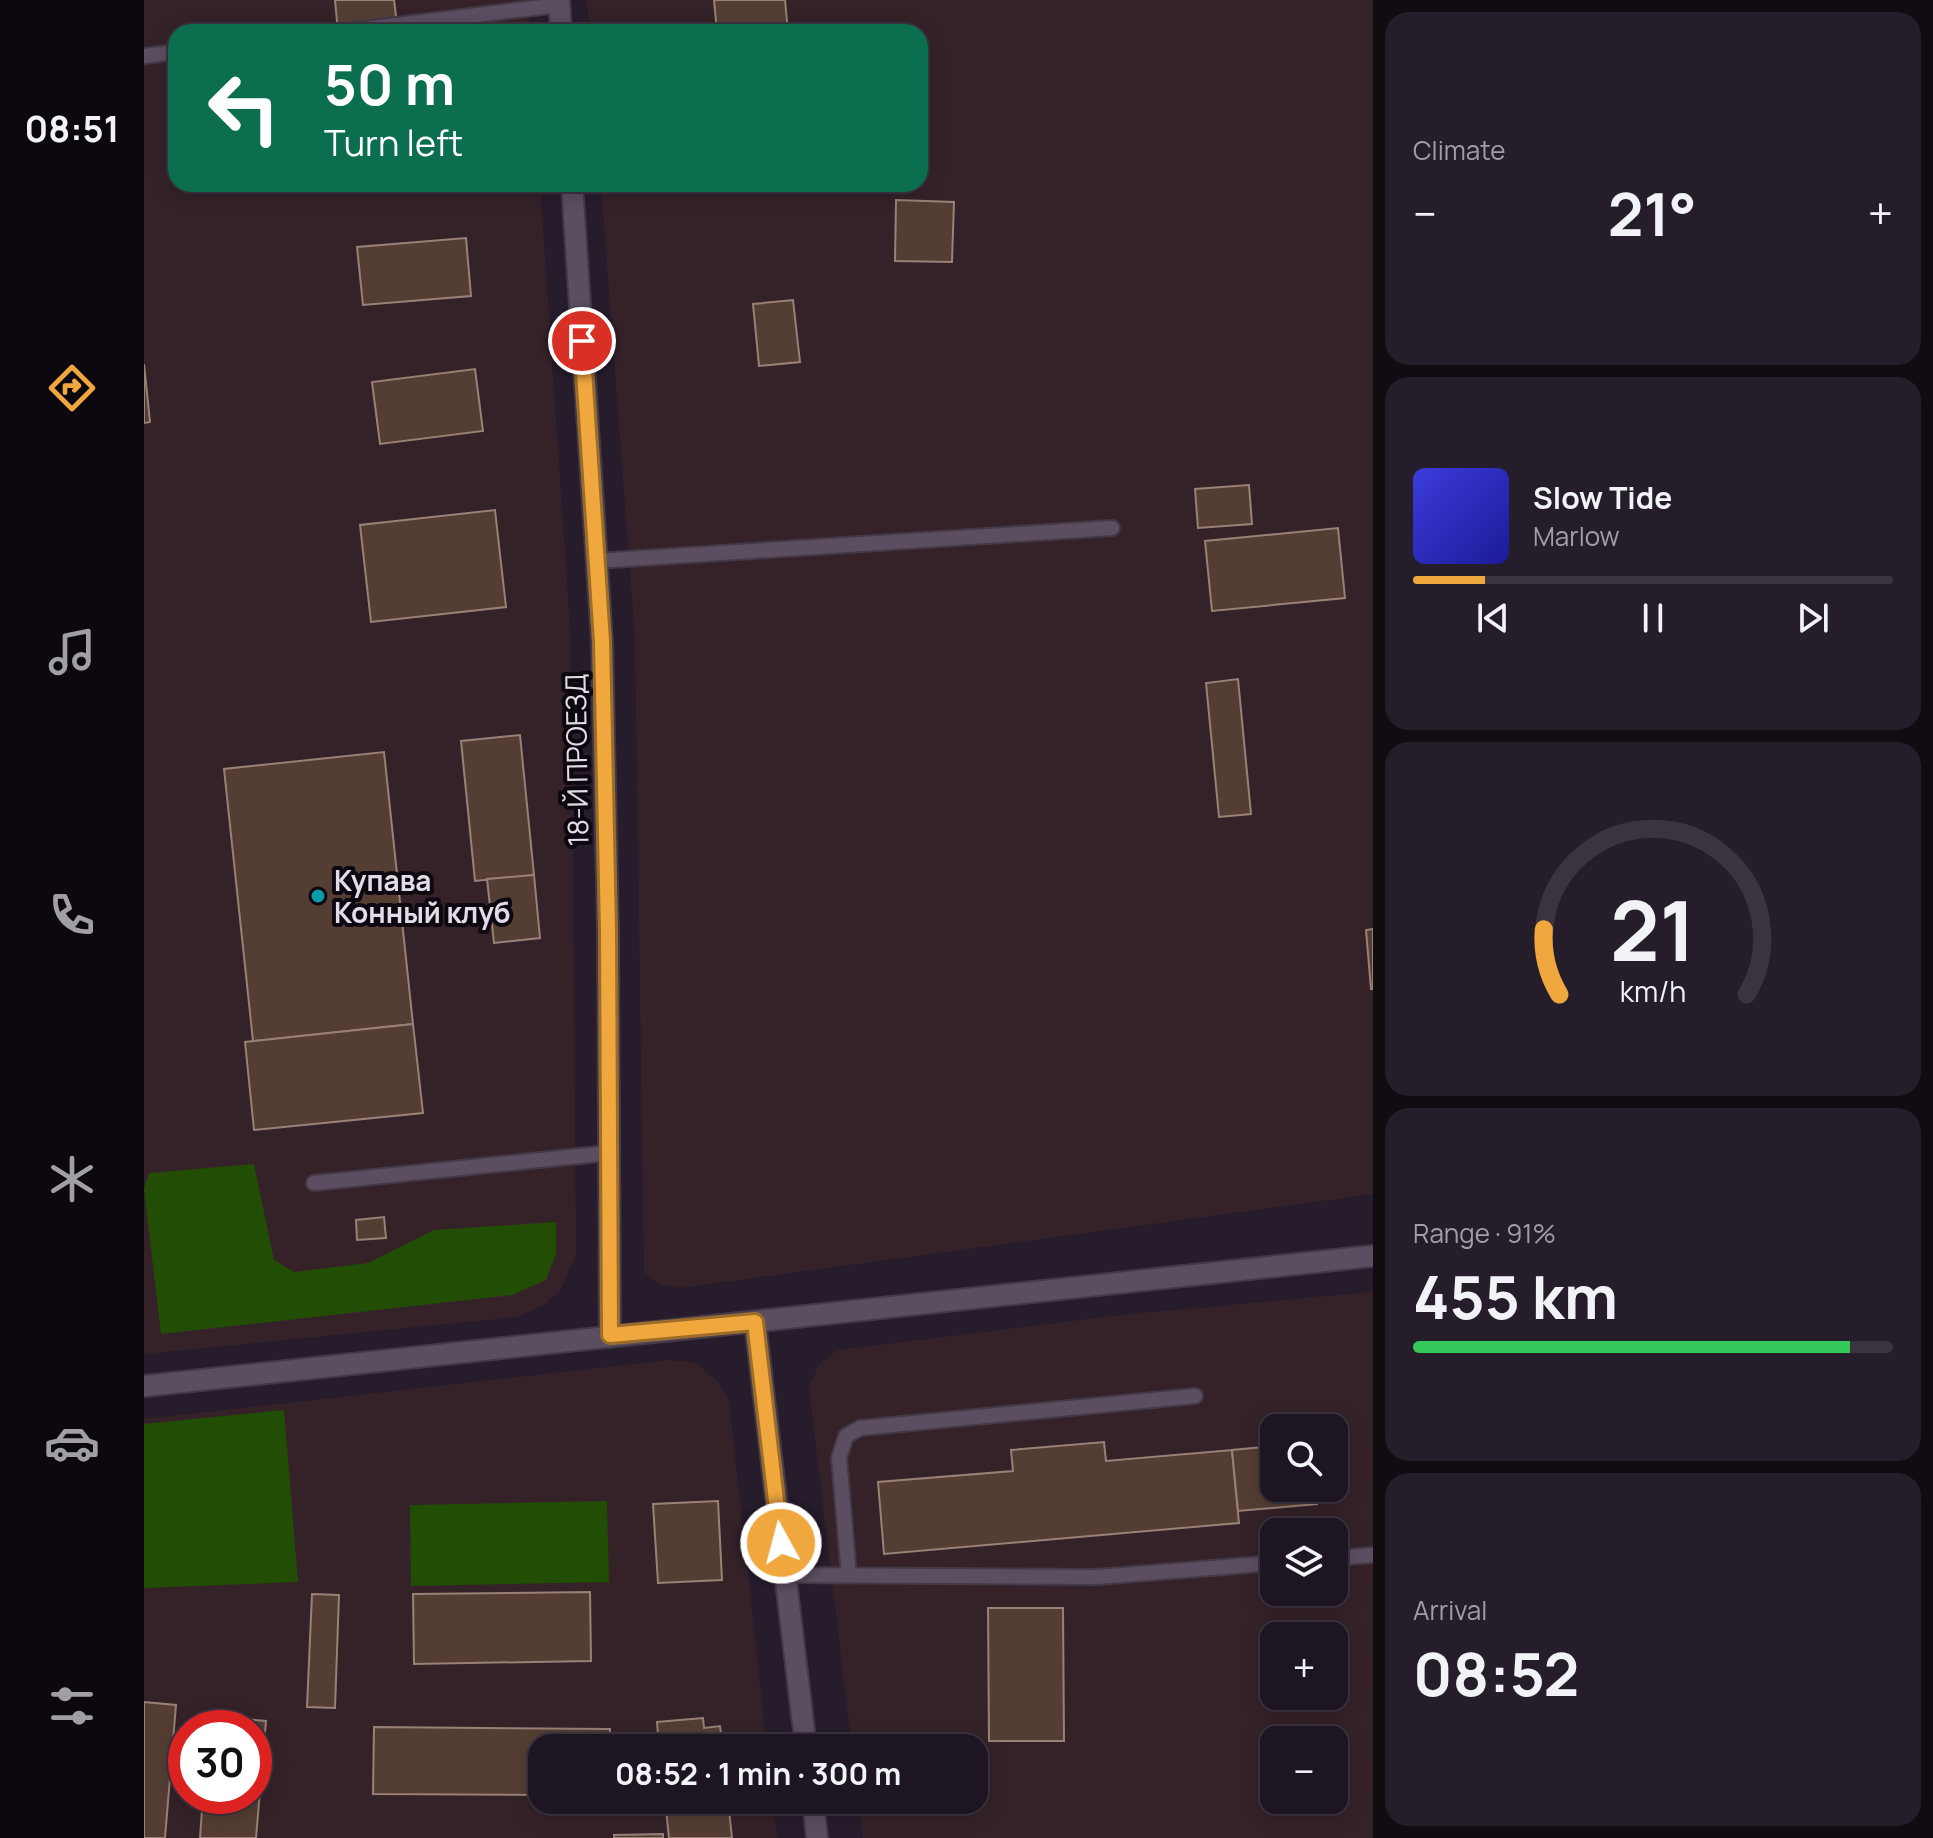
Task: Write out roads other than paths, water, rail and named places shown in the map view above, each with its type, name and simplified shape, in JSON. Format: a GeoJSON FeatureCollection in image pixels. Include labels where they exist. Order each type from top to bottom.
{"type":"FeatureCollection","features":[{"type":"Feature","properties":{"kind":"street"},"geometry":{"type":"LineString","coordinates":[[559,2],[560,24]]}},
{"type":"Feature","properties":{"kind":"street","name":"18-Й ПРОЕЗД"},"geometry":{"type":"LineString","coordinates":[[573,192],[603,702],[610,1335]]}},
{"type":"Feature","properties":{"kind":"street"},"geometry":{"type":"LineString","coordinates":[[144,1386],[1373,1256]]}},
{"type":"Feature","properties":{"kind":"street"},"geometry":{"type":"LineString","coordinates":[[755,1322],[804,1734]]}},
{"type":"Feature","properties":{"kind":"street"},"geometry":{"type":"LineString","coordinates":[[814,1814],[817,1838]]}},
{"type":"Feature","properties":{"kind":"lane"},"geometry":{"type":"LineString","coordinates":[[398,24],[559,2]]}},
{"type":"Feature","properties":{"kind":"lane"},"geometry":{"type":"LineString","coordinates":[[144,56],[168,53]]}},
{"type":"Feature","properties":{"kind":"lane"},"geometry":{"type":"LineString","coordinates":[[596,561],[1112,528]]}},
{"type":"Feature","properties":{"kind":"lane"},"geometry":{"type":"LineString","coordinates":[[314,1183],[609,1153]]}},
{"type":"Feature","properties":{"kind":"lane"},"geometry":{"type":"LineString","coordinates":[[849,1575],[839,1458],[846,1436],[860,1428],[1195,1396]]}},
{"type":"Feature","properties":{"kind":"lane"},"geometry":{"type":"LineString","coordinates":[[1348,1557],[1373,1555]]}},
{"type":"Feature","properties":{"kind":"lane"},"geometry":{"type":"LineString","coordinates":[[784,1575],[1097,1577],[1260,1564]]}},
{"type":"Feature","properties":{"kind":"place","name":"Купава Конный клуб"},"geometry":{"type":"Point","coordinates":[318,896]}}]}
